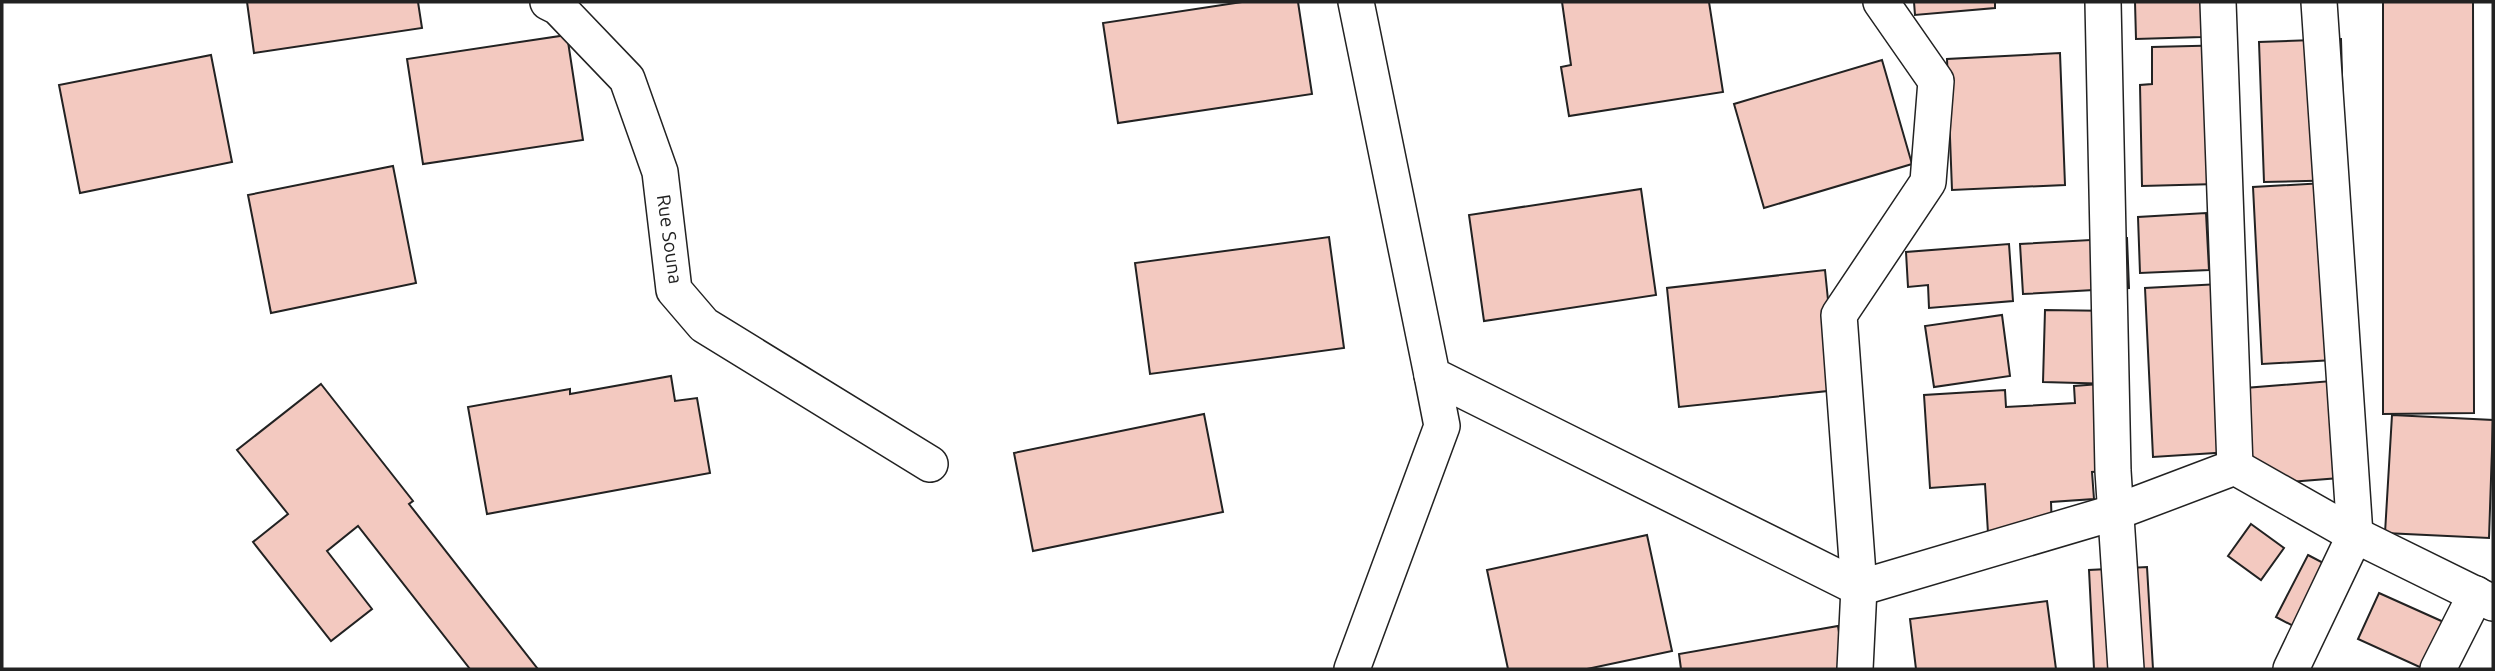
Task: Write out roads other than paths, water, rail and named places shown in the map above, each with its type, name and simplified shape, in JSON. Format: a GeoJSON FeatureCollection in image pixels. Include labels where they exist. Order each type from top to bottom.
{"type":"FeatureCollection","features":[{"type":"Feature","properties":{"kind":"street","name":"Rue Souna"},"geometry":{"type":"LineString","coordinates":[[548,2],[558,7],[627,79],[660,172],[674,290],[704,325],[930,464]]}},
{"type":"Feature","properties":{"kind":"street"},"geometry":{"type":"LineString","coordinates":[[1352,669],[1442,426],[1356,2]]}},
{"type":"Feature","properties":{"kind":"street"},"geometry":{"type":"LineString","coordinates":[[1855,669],[1859,588],[1839,315],[1928,182],[1936,81],[1881,2]]}},
{"type":"Feature","properties":{"kind":"street"},"geometry":{"type":"LineString","coordinates":[[2103,2],[2116,512],[2126,669]]}},
{"type":"Feature","properties":{"kind":"street"},"geometry":{"type":"LineString","coordinates":[[2218,2],[2235,467]]}},
{"type":"Feature","properties":{"kind":"street"},"geometry":{"type":"LineString","coordinates":[[2291,669],[2355,535],[2319,2]]}},
{"type":"Feature","properties":{"kind":"street"},"geometry":{"type":"LineString","coordinates":[[1432,374],[1859,588],[2116,512],[2235,467]]}},
{"type":"Feature","properties":{"kind":"street"},"geometry":{"type":"LineString","coordinates":[[2235,467],[2355,535],[2484,599],[2438,669]]}}]}
